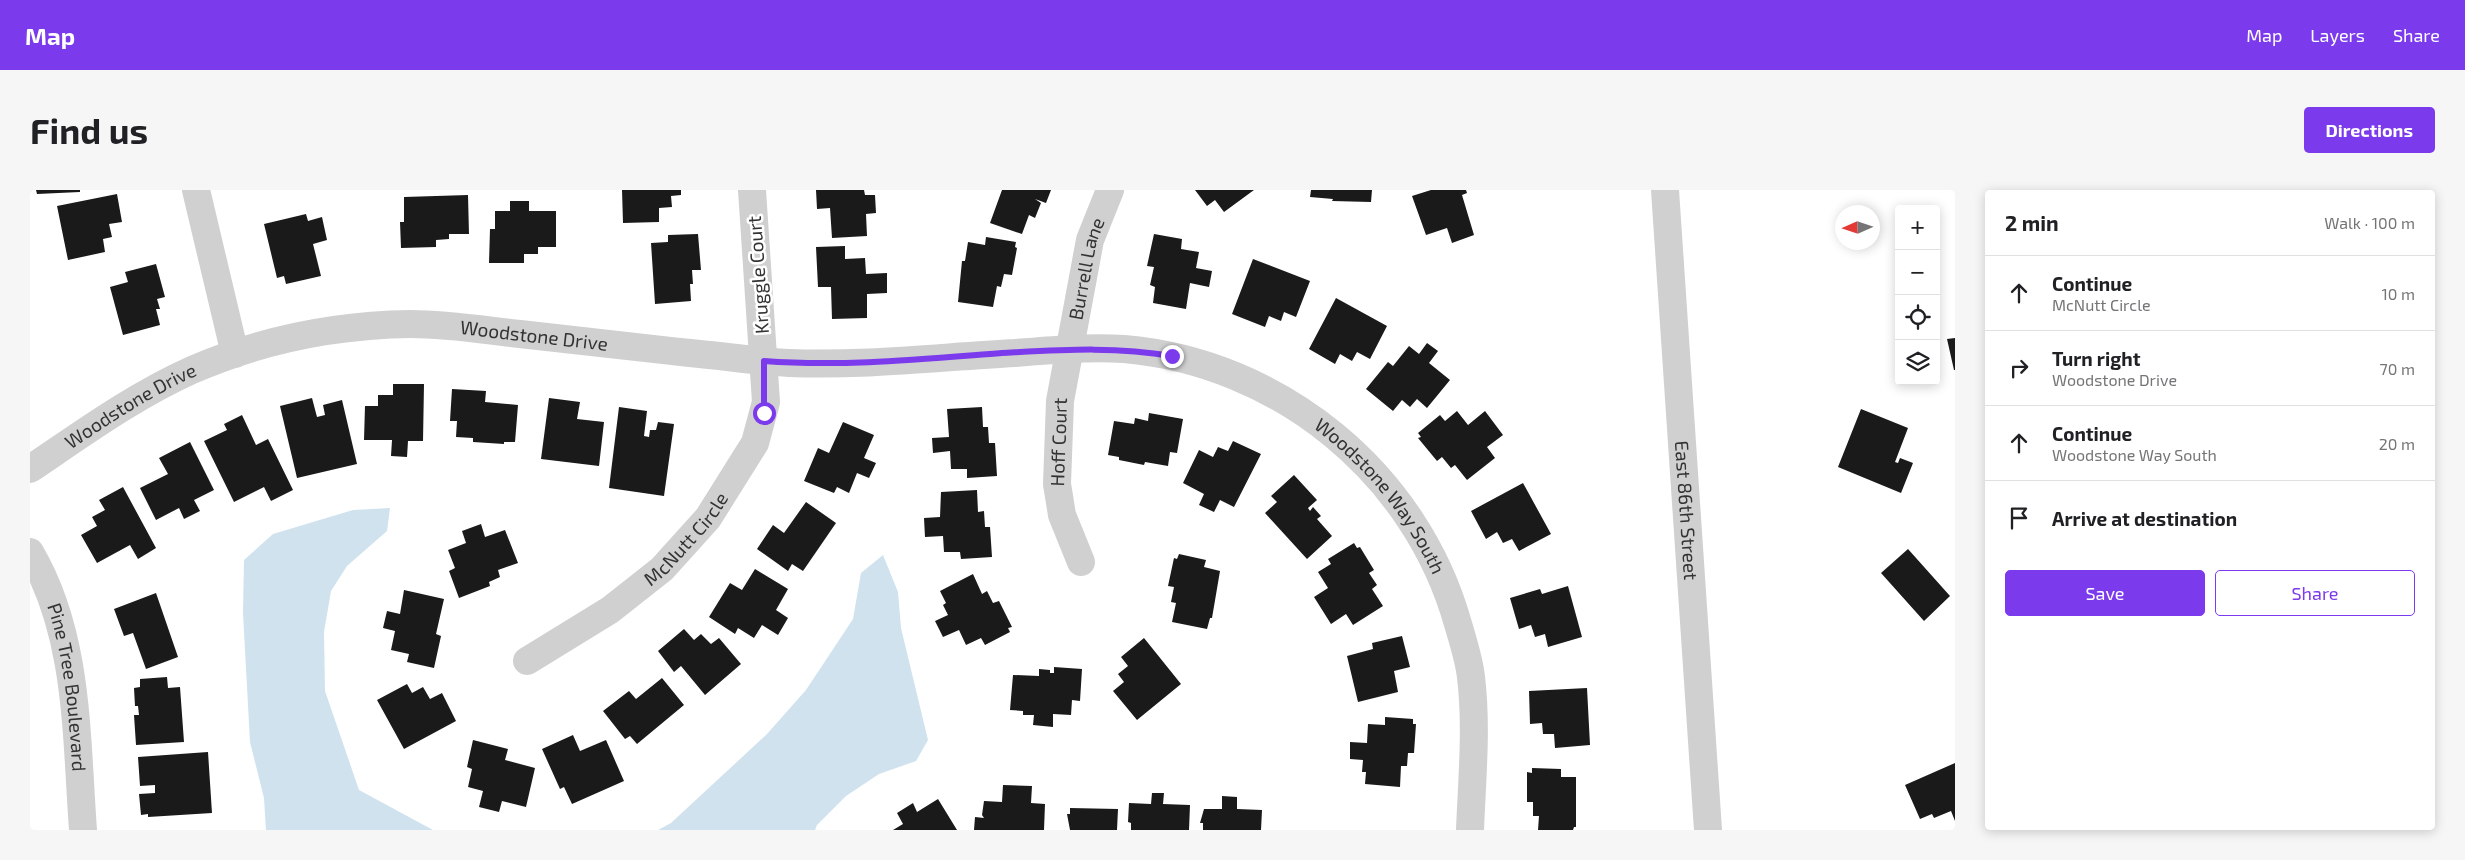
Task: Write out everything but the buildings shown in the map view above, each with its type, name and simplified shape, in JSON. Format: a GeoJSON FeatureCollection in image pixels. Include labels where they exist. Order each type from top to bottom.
{"type":"FeatureCollection","features":[{"type":"Feature","properties":{"kind":"street"},"geometry":{"type":"LineString","coordinates":[[196,190],[235,354]]}},
{"type":"Feature","properties":{"kind":"street","name":"Kruggle Court"},"geometry":{"type":"LineString","coordinates":[[752,190],[764,361]]}},
{"type":"Feature","properties":{"kind":"street","name":"Burrell Lane"},"geometry":{"type":"LineString","coordinates":[[1070,349],[1090,240],[1110,190]]}},
{"type":"Feature","properties":{"kind":"street","name":"East 86th Street"},"geometry":{"type":"LineString","coordinates":[[1665,190],[1708,830]]}},
{"type":"Feature","properties":{"kind":"street","name":"Woodstone Drive"},"geometry":{"type":"LineString","coordinates":[[30,469],[142,396],[186,373],[235,354],[284,339],[336,330],[414,324],[764,361],[857,363],[1070,349]]}},
{"type":"Feature","properties":{"kind":"street","name":"Hoff Court"},"geometry":{"type":"LineString","coordinates":[[1070,349],[1060,401],[1057,484],[1062,515],[1081,562]]}},
{"type":"Feature","properties":{"kind":"street","name":"Woodstone Way South"},"geometry":{"type":"LineString","coordinates":[[1070,349],[1122,349],[1147,352],[1197,363],[1245,380],[1290,403],[1332,433],[1362,459],[1389,488],[1404,509],[1437,565],[1463,638],[1471,676],[1475,715],[1470,830]]}},
{"type":"Feature","properties":{"kind":"street","name":"McNutt Circle"},"geometry":{"type":"LineString","coordinates":[[527,661],[632,595],[662,569],[700,529],[724,496],[755,443],[766,402],[764,361]]}},
{"type":"Feature","properties":{"kind":"street","name":"Pine Tree Boulevard"},"geometry":{"type":"LineString","coordinates":[[30,552],[54,606],[72,680],[83,830]]}},
{"type":"Feature","properties":{"kind":"water"},"geometry":{"type":"Polygon","coordinates":[[[390,508],[387,531],[347,566],[331,591],[324,632],[325,691],[359,790],[433,830],[266,830],[264,798],[250,742],[243,613],[244,560],[273,534],[353,510],[390,508]]]}},
{"type":"Feature","properties":{"kind":"water"},"geometry":{"type":"Polygon","coordinates":[[[883,555],[898,592],[901,628],[928,740],[916,761],[879,774],[846,796],[817,825],[815,830],[658,830],[671,823],[767,734],[806,690],[853,619],[861,573],[883,555]]]}},
{"type":"Feature","properties":{"kind":"route"},"geometry":{"type":"LineString","coordinates":[[764,413],[766,402],[764,361],[857,363],[1082,348],[1122,349],[1172,356]]}}]}
